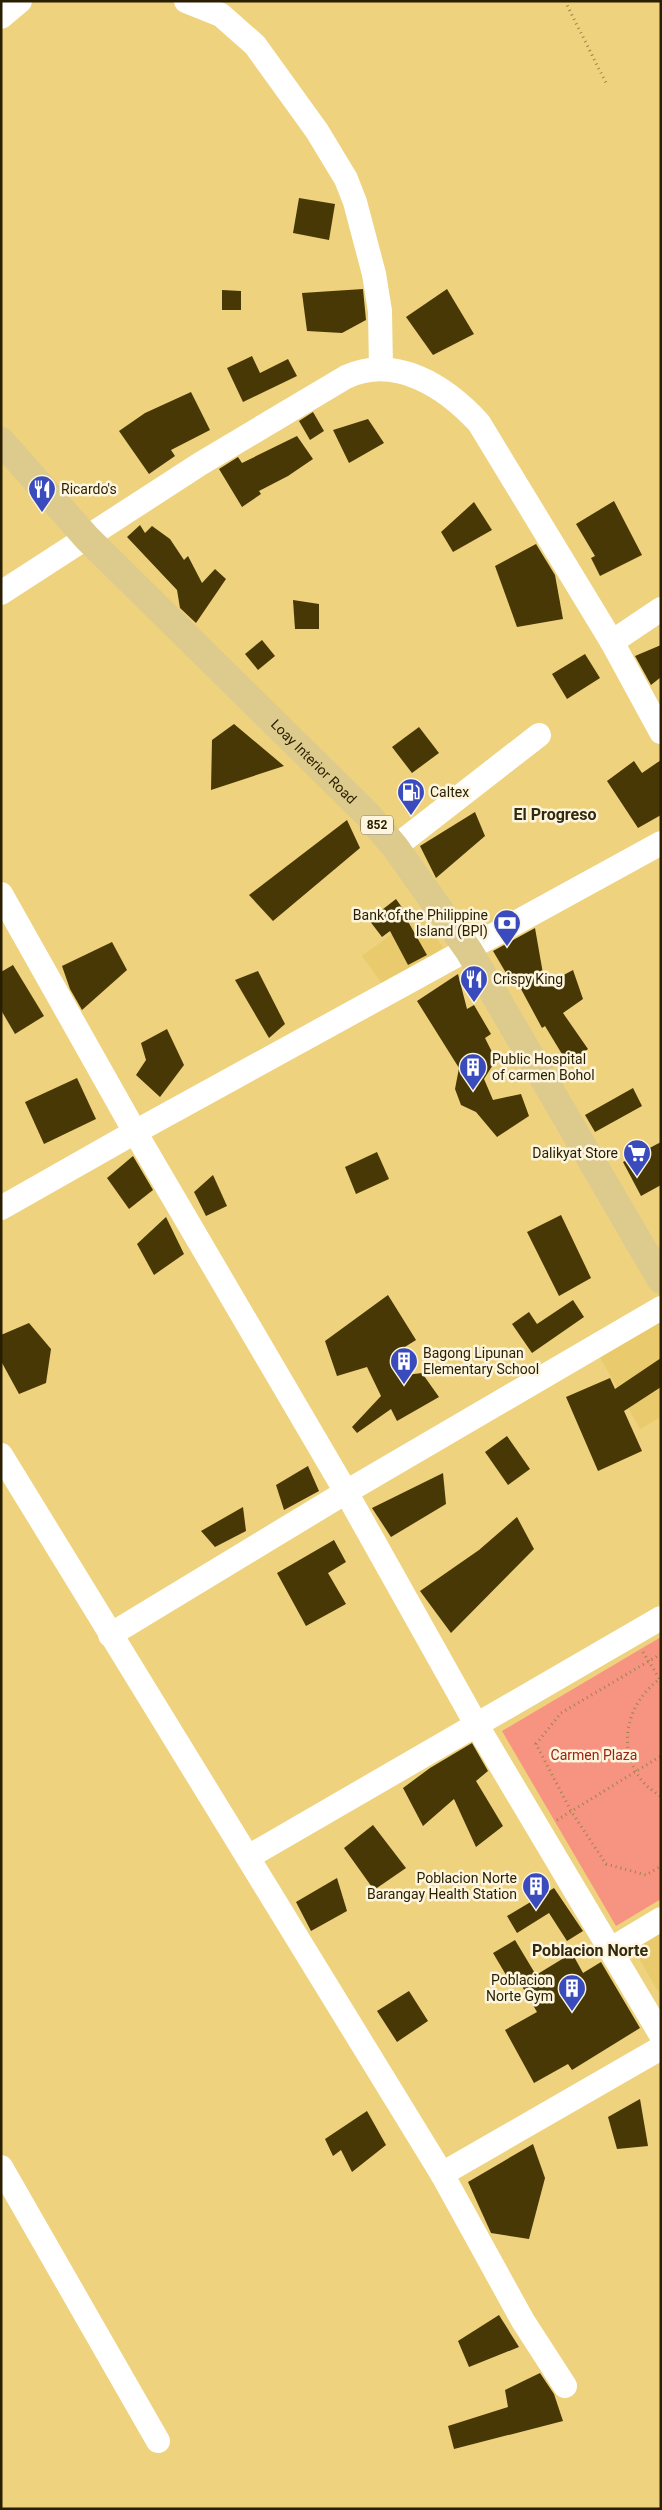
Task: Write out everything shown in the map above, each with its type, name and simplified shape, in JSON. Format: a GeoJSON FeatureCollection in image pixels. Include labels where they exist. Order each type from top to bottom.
{"type":"FeatureCollection","features":[{"type":"Feature","properties":{"kind":"main road","name":"Loay Interior Road"},"geometry":{"type":"LineString","coordinates":[[1,441],[87,538],[367,814],[395,847],[469,951],[661,1280]]}},
{"type":"Feature","properties":{"kind":"street"},"geometry":{"type":"LineString","coordinates":[[1,17],[20,1]]}},
{"type":"Feature","properties":{"kind":"street"},"geometry":{"type":"LineString","coordinates":[[186,1],[221,15],[256,45],[317,131],[346,179],[355,202],[374,274],[380,311],[381,369]]}},
{"type":"Feature","properties":{"kind":"street"},"geometry":{"type":"LineString","coordinates":[[1,593],[200,464],[346,377],[362,371],[381,369],[413,375],[456,400],[479,424],[612,642],[661,732]]}},
{"type":"Feature","properties":{"kind":"street"},"geometry":{"type":"LineString","coordinates":[[612,642],[661,609]]}},
{"type":"Feature","properties":{"kind":"street"},"geometry":{"type":"LineString","coordinates":[[395,847],[539,735]]}},
{"type":"Feature","properties":{"kind":"street"},"geometry":{"type":"LineString","coordinates":[[1,1208],[135,1132],[469,951],[661,843]]}},
{"type":"Feature","properties":{"kind":"street"},"geometry":{"type":"LineString","coordinates":[[1,894],[135,1132],[346,1492],[476,1724],[661,2035]]}},
{"type":"Feature","properties":{"kind":"street"},"geometry":{"type":"LineString","coordinates":[[110,1635],[346,1492],[661,1308]]}},
{"type":"Feature","properties":{"kind":"street"},"geometry":{"type":"LineString","coordinates":[[1,1455],[442,2174],[523,2321],[565,2386]]}},
{"type":"Feature","properties":{"kind":"street"},"geometry":{"type":"LineString","coordinates":[[248,1857],[661,1618]]}},
{"type":"Feature","properties":{"kind":"street"},"geometry":{"type":"LineString","coordinates":[[611,1949],[661,1919]]}},
{"type":"Feature","properties":{"kind":"street"},"geometry":{"type":"LineString","coordinates":[[442,2174],[661,2048]]}},
{"type":"Feature","properties":{"kind":"street"},"geometry":{"type":"LineString","coordinates":[[1,2167],[158,2441]]}},
{"type":"Feature","properties":{"kind":"path"},"geometry":{"type":"LineString","coordinates":[[565,1],[606,85]]}},
{"type":"Feature","properties":{"kind":"path"},"geometry":{"type":"LineString","coordinates":[[632,1634],[660,1679],[642,1694],[630,1716],[627,1739],[631,1762],[644,1783],[661,1797]]}},
{"type":"Feature","properties":{"kind":"path"},"geometry":{"type":"LineString","coordinates":[[661,1654],[562,1713],[536,1744],[571,1811],[606,1864],[646,1875],[661,1866]]}},
{"type":"Feature","properties":{"kind":"path"},"geometry":{"type":"LineString","coordinates":[[540,1830],[661,1756]]}},
{"type":"Feature","properties":{"kind":"shaded area"},"geometry":{"type":"Polygon","coordinates":[[[419,914],[443,947],[386,989],[362,956],[419,914]]]}},
{"type":"Feature","properties":{"kind":"shaded area"},"geometry":{"type":"Polygon","coordinates":[[[661,1315],[661,1417],[640,1429],[597,1352],[661,1315]]]}},
{"type":"Feature","properties":{"kind":"shaded area"},"geometry":{"type":"Polygon","coordinates":[[[661,1933],[661,1996],[634,1950],[661,1933]]]}},
{"type":"Feature","properties":{"kind":"green space","name":"Carmen Plaza"},"geometry":{"type":"Polygon","coordinates":[[[661,1637],[661,1899],[616,1926],[502,1731],[661,1637]]]}},
{"type":"Feature","properties":{"kind":"building"},"geometry":{"type":"Polygon","coordinates":[[[299,198],[335,204],[329,240],[293,233],[299,198]]]}},
{"type":"Feature","properties":{"kind":"building"},"geometry":{"type":"Polygon","coordinates":[[[363,289],[366,320],[342,333],[307,331],[302,293],[363,289]]]}},
{"type":"Feature","properties":{"kind":"building"},"geometry":{"type":"Polygon","coordinates":[[[447,289],[474,334],[433,355],[406,317],[447,289]]]}},
{"type":"Feature","properties":{"kind":"building"},"geometry":{"type":"Polygon","coordinates":[[[222,290],[241,291],[241,310],[222,310],[222,290]]]}},
{"type":"Feature","properties":{"kind":"building"},"geometry":{"type":"Polygon","coordinates":[[[252,356],[260,373],[288,359],[297,376],[243,402],[227,368],[252,356]]]}},
{"type":"Feature","properties":{"kind":"building"},"geometry":{"type":"Polygon","coordinates":[[[191,392],[210,430],[171,450],[175,456],[149,474],[119,431],[145,413],[191,392]]]}},
{"type":"Feature","properties":{"kind":"building"},"geometry":{"type":"Polygon","coordinates":[[[313,412],[324,431],[310,440],[299,421],[313,412]]]}},
{"type":"Feature","properties":{"kind":"building"},"geometry":{"type":"Polygon","coordinates":[[[368,419],[384,443],[349,463],[333,430],[368,419]]]}},
{"type":"Feature","properties":{"kind":"building"},"geometry":{"type":"Polygon","coordinates":[[[297,436],[313,459],[288,476],[259,491],[261,494],[242,507],[219,469],[238,457],[242,463],[297,436]]]}},
{"type":"Feature","properties":{"kind":"building"},"geometry":{"type":"Polygon","coordinates":[[[614,501],[642,555],[600,576],[591,558],[595,556],[576,524],[614,501]]]}},
{"type":"Feature","properties":{"kind":"building"},"geometry":{"type":"Polygon","coordinates":[[[474,502],[492,530],[453,552],[441,532],[474,502]]]}},
{"type":"Feature","properties":{"kind":"building"},"geometry":{"type":"Polygon","coordinates":[[[140,525],[145,533],[152,526],[170,539],[184,560],[188,556],[202,583],[215,569],[226,579],[196,623],[180,608],[177,590],[127,537],[140,525]]]}},
{"type":"Feature","properties":{"kind":"building"},"geometry":{"type":"Polygon","coordinates":[[[536,544],[555,575],[563,619],[517,627],[495,566],[536,544]]]}},
{"type":"Feature","properties":{"kind":"building"},"geometry":{"type":"Polygon","coordinates":[[[293,600],[319,604],[319,629],[295,629],[293,600]]]}},
{"type":"Feature","properties":{"kind":"building"},"geometry":{"type":"Polygon","coordinates":[[[262,640],[275,656],[258,670],[245,654],[262,640]]]}},
{"type":"Feature","properties":{"kind":"building"},"geometry":{"type":"Polygon","coordinates":[[[661,645],[661,677],[651,685],[635,656],[661,645]]]}},
{"type":"Feature","properties":{"kind":"building"},"geometry":{"type":"Polygon","coordinates":[[[585,654],[600,678],[567,699],[552,674],[585,654]]]}},
{"type":"Feature","properties":{"kind":"building"},"geometry":{"type":"Polygon","coordinates":[[[234,724],[284,766],[211,790],[212,740],[234,724]]]}},
{"type":"Feature","properties":{"kind":"building"},"geometry":{"type":"Polygon","coordinates":[[[419,727],[439,753],[412,773],[392,747],[419,727]]]}},
{"type":"Feature","properties":{"kind":"building"},"geometry":{"type":"Polygon","coordinates":[[[661,760],[661,815],[638,828],[607,781],[634,761],[642,773],[661,760]]]}},
{"type":"Feature","properties":{"kind":"building"},"geometry":{"type":"Polygon","coordinates":[[[475,812],[485,836],[436,878],[420,846],[475,812]]]}},
{"type":"Feature","properties":{"kind":"building"},"geometry":{"type":"Polygon","coordinates":[[[347,820],[360,848],[273,921],[249,895],[347,820]]]}},
{"type":"Feature","properties":{"kind":"building"},"geometry":{"type":"Polygon","coordinates":[[[396,899],[408,916],[406,918],[427,955],[408,965],[390,931],[382,937],[369,920],[396,899]]]}},
{"type":"Feature","properties":{"kind":"building"},"geometry":{"type":"Polygon","coordinates":[[[535,928],[545,985],[573,970],[583,999],[563,1013],[588,1049],[568,1064],[545,1026],[542,1028],[514,976],[509,978],[493,951],[535,928]]]}},
{"type":"Feature","properties":{"kind":"building"},"geometry":{"type":"Polygon","coordinates":[[[112,942],[127,970],[82,1010],[70,989],[62,966],[112,942]]]}},
{"type":"Feature","properties":{"kind":"building"},"geometry":{"type":"Polygon","coordinates":[[[13,965],[44,1016],[15,1034],[1,1010],[1,972],[13,965]]]}},
{"type":"Feature","properties":{"kind":"building"},"geometry":{"type":"Polygon","coordinates":[[[258,971],[285,1024],[269,1038],[235,980],[258,971]]]}},
{"type":"Feature","properties":{"kind":"building"},"geometry":{"type":"Polygon","coordinates":[[[458,974],[467,1009],[474,1005],[491,1034],[485,1038],[496,1060],[484,1079],[493,1100],[521,1094],[529,1116],[497,1137],[476,1112],[461,1105],[455,1089],[459,1068],[417,1001],[458,974]]]}},
{"type":"Feature","properties":{"kind":"building"},"geometry":{"type":"Polygon","coordinates":[[[167,1029],[184,1065],[160,1097],[136,1075],[146,1060],[141,1043],[167,1029]]]}},
{"type":"Feature","properties":{"kind":"building"},"geometry":{"type":"Polygon","coordinates":[[[77,1078],[96,1119],[44,1144],[25,1102],[77,1078]]]}},
{"type":"Feature","properties":{"kind":"building"},"geometry":{"type":"Polygon","coordinates":[[[633,1088],[642,1106],[595,1132],[585,1115],[633,1088]]]}},
{"type":"Feature","properties":{"kind":"building"},"geometry":{"type":"Polygon","coordinates":[[[661,1142],[661,1185],[641,1196],[623,1162],[661,1142]]]}},
{"type":"Feature","properties":{"kind":"building"},"geometry":{"type":"Polygon","coordinates":[[[377,1152],[389,1179],[356,1194],[345,1167],[377,1152]]]}},
{"type":"Feature","properties":{"kind":"building"},"geometry":{"type":"Polygon","coordinates":[[[133,1156],[153,1190],[129,1209],[107,1178],[133,1156]]]}},
{"type":"Feature","properties":{"kind":"building"},"geometry":{"type":"Polygon","coordinates":[[[213,1175],[227,1206],[206,1216],[194,1192],[213,1175]]]}},
{"type":"Feature","properties":{"kind":"building"},"geometry":{"type":"Polygon","coordinates":[[[561,1215],[591,1278],[559,1296],[527,1232],[561,1215]]]}},
{"type":"Feature","properties":{"kind":"building"},"geometry":{"type":"Polygon","coordinates":[[[166,1217],[184,1254],[154,1275],[137,1244],[166,1217]]]}},
{"type":"Feature","properties":{"kind":"building"},"geometry":{"type":"Polygon","coordinates":[[[388,1295],[416,1340],[392,1355],[406,1375],[422,1373],[439,1397],[397,1421],[391,1409],[357,1433],[352,1427],[381,1396],[367,1367],[337,1376],[325,1341],[388,1295]]]}},
{"type":"Feature","properties":{"kind":"building"},"geometry":{"type":"Polygon","coordinates":[[[573,1300],[584,1317],[532,1353],[512,1324],[529,1312],[537,1324],[573,1300]]]}},
{"type":"Feature","properties":{"kind":"building"},"geometry":{"type":"Polygon","coordinates":[[[29,1323],[51,1349],[46,1383],[19,1394],[1,1361],[1,1335],[29,1323]]]}},
{"type":"Feature","properties":{"kind":"building"},"geometry":{"type":"Polygon","coordinates":[[[661,1358],[661,1387],[624,1411],[642,1451],[598,1471],[566,1397],[610,1378],[615,1389],[661,1358]]]}},
{"type":"Feature","properties":{"kind":"building"},"geometry":{"type":"Polygon","coordinates":[[[507,1436],[530,1469],[508,1485],[485,1452],[507,1436]]]}},
{"type":"Feature","properties":{"kind":"building"},"geometry":{"type":"Polygon","coordinates":[[[308,1466],[319,1491],[284,1510],[276,1485],[308,1466]]]}},
{"type":"Feature","properties":{"kind":"building"},"geometry":{"type":"Polygon","coordinates":[[[443,1473],[446,1504],[391,1537],[372,1508],[443,1473]]]}},
{"type":"Feature","properties":{"kind":"building"},"geometry":{"type":"Polygon","coordinates":[[[243,1507],[246,1531],[215,1547],[201,1531],[243,1507]]]}},
{"type":"Feature","properties":{"kind":"building"},"geometry":{"type":"Polygon","coordinates":[[[517,1517],[534,1549],[451,1633],[420,1591],[479,1550],[517,1517]]]}},
{"type":"Feature","properties":{"kind":"building"},"geometry":{"type":"Polygon","coordinates":[[[334,1540],[346,1562],[328,1573],[346,1604],[306,1626],[277,1573],[334,1540]]]}},
{"type":"Feature","properties":{"kind":"building"},"geometry":{"type":"Polygon","coordinates":[[[472,1743],[488,1771],[476,1781],[503,1826],[476,1847],[454,1799],[423,1826],[403,1788],[430,1768],[472,1743]]]}},
{"type":"Feature","properties":{"kind":"building"},"geometry":{"type":"Polygon","coordinates":[[[373,1825],[406,1868],[374,1890],[344,1848],[373,1825]]]}},
{"type":"Feature","properties":{"kind":"building"},"geometry":{"type":"Polygon","coordinates":[[[337,1878],[347,1911],[311,1931],[296,1902],[337,1878]]]}},
{"type":"Feature","properties":{"kind":"building","name":"Poblacion Norte Barangay Health Station"},"geometry":{"type":"Polygon","coordinates":[[[554,1888],[583,1931],[567,1941],[549,1913],[517,1933],[507,1916],[554,1888]]]}},
{"type":"Feature","properties":{"kind":"building"},"geometry":{"type":"Polygon","coordinates":[[[515,1940],[536,1975],[572,1953],[583,1973],[601,1962],[640,2028],[572,2070],[568,2064],[534,2083],[505,2030],[537,2012],[516,1976],[509,1980],[493,1953],[515,1940]]]}},
{"type":"Feature","properties":{"kind":"building"},"geometry":{"type":"Polygon","coordinates":[[[409,1991],[428,2021],[397,2042],[377,2011],[409,1991]]]}},
{"type":"Feature","properties":{"kind":"building"},"geometry":{"type":"Polygon","coordinates":[[[640,2099],[648,2146],[617,2149],[608,2117],[640,2099]]]}},
{"type":"Feature","properties":{"kind":"building"},"geometry":{"type":"Polygon","coordinates":[[[367,2111],[386,2145],[352,2172],[341,2150],[333,2156],[325,2139],[367,2111]]]}},
{"type":"Feature","properties":{"kind":"building"},"geometry":{"type":"Polygon","coordinates":[[[533,2144],[545,2178],[529,2239],[491,2233],[468,2182],[533,2144]]]}},
{"type":"Feature","properties":{"kind":"building"},"geometry":{"type":"Polygon","coordinates":[[[499,2315],[519,2347],[469,2367],[458,2341],[499,2315]]]}},
{"type":"Feature","properties":{"kind":"building"},"geometry":{"type":"Polygon","coordinates":[[[540,2373],[554,2394],[563,2421],[454,2449],[448,2426],[508,2407],[505,2390],[540,2373]]]}},
{"type":"Feature","properties":{"kind":"place","name":"Ricardo's"},"geometry":{"type":"Point","coordinates":[42,513]}},
{"type":"Feature","properties":{"kind":"place","name":"Caltex"},"geometry":{"type":"Point","coordinates":[411,816]}},
{"type":"Feature","properties":{"kind":"place","name":"Bank of the Philippine Island (BPI)"},"geometry":{"type":"Point","coordinates":[507,947]}},
{"type":"Feature","properties":{"kind":"place","name":"Crispy King"},"geometry":{"type":"Point","coordinates":[474,1003]}},
{"type":"Feature","properties":{"kind":"place","name":"Public Hospital of carmen Bohol"},"geometry":{"type":"Point","coordinates":[473,1091]}},
{"type":"Feature","properties":{"kind":"place","name":"Dalikyat Store"},"geometry":{"type":"Point","coordinates":[637,1177]}},
{"type":"Feature","properties":{"kind":"place","name":"Bagong Lipunan Elementary School"},"geometry":{"type":"Point","coordinates":[404,1385]}},
{"type":"Feature","properties":{"kind":"place","name":"Poblacion Norte Barangay Health Station"},"geometry":{"type":"Point","coordinates":[536,1910]}},
{"type":"Feature","properties":{"kind":"place","name":"Poblacion Norte Gym"},"geometry":{"type":"Point","coordinates":[572,2012]}},
{"type":"Feature","properties":{"kind":"district","name":"El Progreso"},"geometry":{"type":"Point","coordinates":[555,814]}},
{"type":"Feature","properties":{"kind":"district","name":"Poblacion Norte"},"geometry":{"type":"Point","coordinates":[590,1950]}}]}
